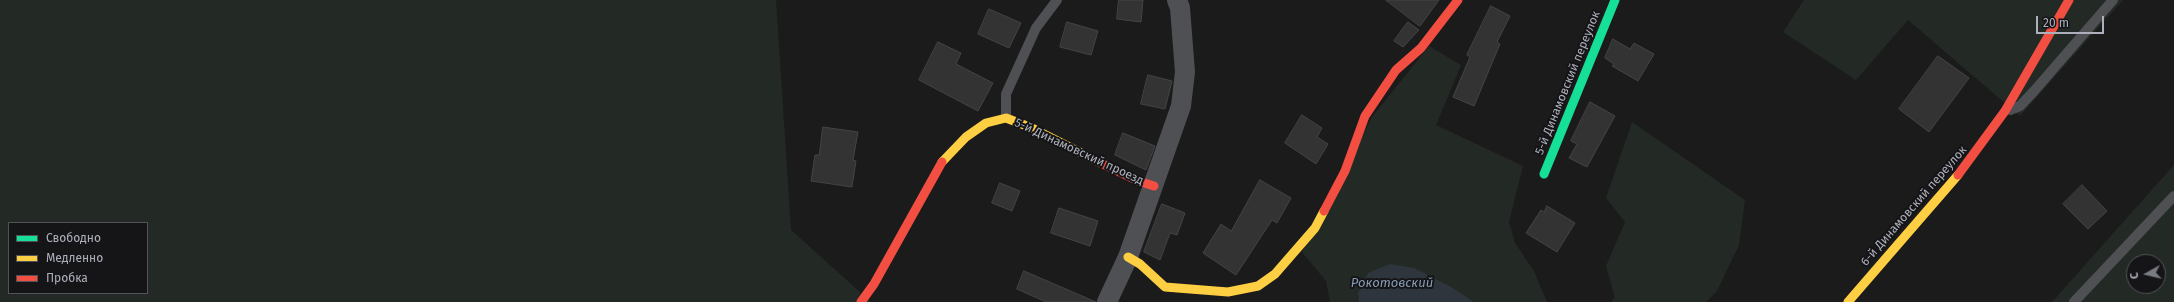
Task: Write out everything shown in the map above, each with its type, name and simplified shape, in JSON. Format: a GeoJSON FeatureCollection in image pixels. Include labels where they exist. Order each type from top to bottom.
{"type":"FeatureCollection","features":[{"type":"Feature","properties":{"kind":"street","name":"5-й Динамовский проезд"},"geometry":{"type":"LineString","coordinates":[[1107,302],[1128,257],[1181,106],[1185,72],[1180,8],[1177,0]]}},
{"type":"Feature","properties":{"kind":"street"},"geometry":{"type":"LineString","coordinates":[[1128,257],[1140,264],[1165,287],[1228,292],[1258,286],[1275,274],[1315,228],[1345,171],[1365,116],[1396,70],[1421,48],[1458,0]]}},
{"type":"Feature","properties":{"kind":"street","name":"5-й Динамовский переулок"},"geometry":{"type":"LineString","coordinates":[[1544,174],[1615,0]]}},
{"type":"Feature","properties":{"kind":"street","name":"6-й Динамовский переулок"},"geometry":{"type":"LineString","coordinates":[[1848,302],[1962,172],[2005,111],[2068,0]]}},
{"type":"Feature","properties":{"kind":"street","name":"5-й Динамовский проезд"},"geometry":{"type":"LineString","coordinates":[[861,302],[874,284],[916,211],[939,165],[966,137],[986,123],[1006,118],[1032,128],[1138,180],[1154,186]]}},
{"type":"Feature","properties":{"kind":"lane"},"geometry":{"type":"LineString","coordinates":[[1006,118],[1006,94],[1036,28],[1057,0]]}},
{"type":"Feature","properties":{"kind":"lane"},"geometry":{"type":"LineString","coordinates":[[2005,111],[2020,106],[2112,0]]}},
{"type":"Feature","properties":{"kind":"lane"},"geometry":{"type":"LineString","coordinates":[[2074,302],[2174,196]]}},
{"type":"Feature","properties":{"kind":"shaded area"},"geometry":{"type":"Polygon","coordinates":[[[0,0],[776,0],[791,230],[871,302],[0,302],[0,0]]]}},
{"type":"Feature","properties":{"kind":"shaded area"},"geometry":{"type":"Polygon","coordinates":[[[1804,0],[2123,0],[2020,116],[1908,20],[1856,80],[1783,32],[1804,0]]]}},
{"type":"Feature","properties":{"kind":"shaded area"},"geometry":{"type":"Polygon","coordinates":[[[1429,46],[1461,65],[1436,125],[1523,166],[1509,222],[1515,243],[1534,271],[1547,302],[1474,302],[1453,288],[1358,293],[1359,302],[1330,302],[1326,281],[1302,252],[1372,117],[1429,46]]]}},
{"type":"Feature","properties":{"kind":"shaded area"},"geometry":{"type":"Polygon","coordinates":[[[1632,122],[1745,200],[1739,245],[1717,291],[1706,302],[1611,302],[1615,297],[1606,266],[1625,222],[1606,198],[1632,122]]]}},
{"type":"Feature","properties":{"kind":"shaded area"},"geometry":{"type":"Polygon","coordinates":[[[2174,165],[2174,302],[2052,302],[2174,165]]]}},
{"type":"Feature","properties":{"kind":"water","name":"Рокотовский"},"geometry":{"type":"Polygon","coordinates":[[[1390,264],[1414,268],[1453,288],[1474,302],[1359,302],[1358,293],[1368,273],[1390,264]]]}},
{"type":"Feature","properties":{"kind":"building"},"geometry":{"type":"Polygon","coordinates":[[[1119,0],[1143,0],[1141,22],[1117,19],[1119,0]]]}},
{"type":"Feature","properties":{"kind":"building"},"geometry":{"type":"Polygon","coordinates":[[[1386,0],[1439,0],[1420,26],[1386,0]]]}},
{"type":"Feature","properties":{"kind":"building"},"geometry":{"type":"Polygon","coordinates":[[[1491,6],[1510,16],[1497,42],[1500,44],[1474,106],[1453,97],[1470,57],[1467,55],[1491,6]]]}},
{"type":"Feature","properties":{"kind":"building"},"geometry":{"type":"Polygon","coordinates":[[[989,9],[1021,23],[1009,48],[978,34],[989,9]]]}},
{"type":"Feature","properties":{"kind":"building"},"geometry":{"type":"Polygon","coordinates":[[[1067,22],[1098,31],[1091,55],[1060,47],[1067,22]]]}},
{"type":"Feature","properties":{"kind":"building"},"geometry":{"type":"Polygon","coordinates":[[[1408,22],[1419,30],[1403,47],[1394,41],[1408,22]]]}},
{"type":"Feature","properties":{"kind":"building"},"geometry":{"type":"Polygon","coordinates":[[[1613,39],[1630,49],[1634,43],[1654,54],[1638,81],[1612,66],[1614,64],[1605,58],[1613,39]]]}},
{"type":"Feature","properties":{"kind":"building"},"geometry":{"type":"Polygon","coordinates":[[[938,42],[961,53],[956,64],[993,83],[978,111],[919,80],[938,42]]]}},
{"type":"Feature","properties":{"kind":"building"},"geometry":{"type":"Polygon","coordinates":[[[1938,56],[1969,78],[1929,132],[1899,109],[1938,56]]]}},
{"type":"Feature","properties":{"kind":"building"},"geometry":{"type":"Polygon","coordinates":[[[1148,75],[1172,81],[1165,109],[1141,104],[1148,75]]]}},
{"type":"Feature","properties":{"kind":"building"},"geometry":{"type":"Polygon","coordinates":[[[1590,102],[1615,116],[1587,167],[1569,158],[1577,144],[1571,141],[1590,102]]]}},
{"type":"Feature","properties":{"kind":"building"},"geometry":{"type":"Polygon","coordinates":[[[1302,115],[1322,128],[1317,137],[1328,144],[1316,164],[1285,143],[1302,115]]]}},
{"type":"Feature","properties":{"kind":"building"},"geometry":{"type":"Polygon","coordinates":[[[823,127],[858,132],[853,160],[856,161],[852,187],[811,181],[815,155],[819,155],[823,127]]]}},
{"type":"Feature","properties":{"kind":"building"},"geometry":{"type":"Polygon","coordinates":[[[1123,133],[1155,146],[1146,170],[1115,155],[1123,133]]]}},
{"type":"Feature","properties":{"kind":"building"},"geometry":{"type":"Polygon","coordinates":[[[1260,180],[1291,198],[1277,223],[1272,220],[1236,275],[1203,253],[1221,224],[1231,231],[1260,180]]]}},
{"type":"Feature","properties":{"kind":"building"},"geometry":{"type":"Polygon","coordinates":[[[1000,183],[1020,191],[1012,211],[992,203],[1000,183]]]}},
{"type":"Feature","properties":{"kind":"building"},"geometry":{"type":"Polygon","coordinates":[[[2082,185],[2107,211],[2088,229],[2063,204],[2082,185]]]}},
{"type":"Feature","properties":{"kind":"building"},"geometry":{"type":"Polygon","coordinates":[[[1162,204],[1185,213],[1177,235],[1170,233],[1160,260],[1144,252],[1162,204]]]}},
{"type":"Feature","properties":{"kind":"building"},"geometry":{"type":"Polygon","coordinates":[[[1547,206],[1575,223],[1557,252],[1526,233],[1541,210],[1544,212],[1547,206]]]}},
{"type":"Feature","properties":{"kind":"building"},"geometry":{"type":"Polygon","coordinates":[[[1059,208],[1098,221],[1090,246],[1051,233],[1059,208]]]}},
{"type":"Feature","properties":{"kind":"building"},"geometry":{"type":"Polygon","coordinates":[[[1024,271],[1096,302],[1046,302],[1017,289],[1024,271]]]}},
{"type":"Feature","properties":{"kind":"traffic: fast"},"geometry":{"type":"LineString","coordinates":[[1544,174],[1615,0]]}},
{"type":"Feature","properties":{"kind":"traffic: slow"},"geometry":{"type":"LineString","coordinates":[[942,162],[966,137],[986,123],[1006,118],[1032,128],[1101,163]]}},
{"type":"Feature","properties":{"kind":"traffic: slow"},"geometry":{"type":"LineString","coordinates":[[1848,302],[1958,175]]}},
{"type":"Feature","properties":{"kind":"traffic: slow"},"geometry":{"type":"LineString","coordinates":[[1128,257],[1140,264],[1165,287],[1228,292],[1258,286],[1275,274],[1315,228],[1324,211]]}},
{"type":"Feature","properties":{"kind":"traffic: jam"},"geometry":{"type":"LineString","coordinates":[[1324,211],[1345,171],[1365,116],[1396,70],[1421,48],[1458,0]]}},
{"type":"Feature","properties":{"kind":"traffic: jam"},"geometry":{"type":"LineString","coordinates":[[1958,175],[2005,111],[2069,0]]}},
{"type":"Feature","properties":{"kind":"traffic: jam"},"geometry":{"type":"LineString","coordinates":[[861,302],[874,284],[942,162]]}},
{"type":"Feature","properties":{"kind":"traffic: jam"},"geometry":{"type":"LineString","coordinates":[[1101,163],[1138,181],[1154,186]]}}]}
